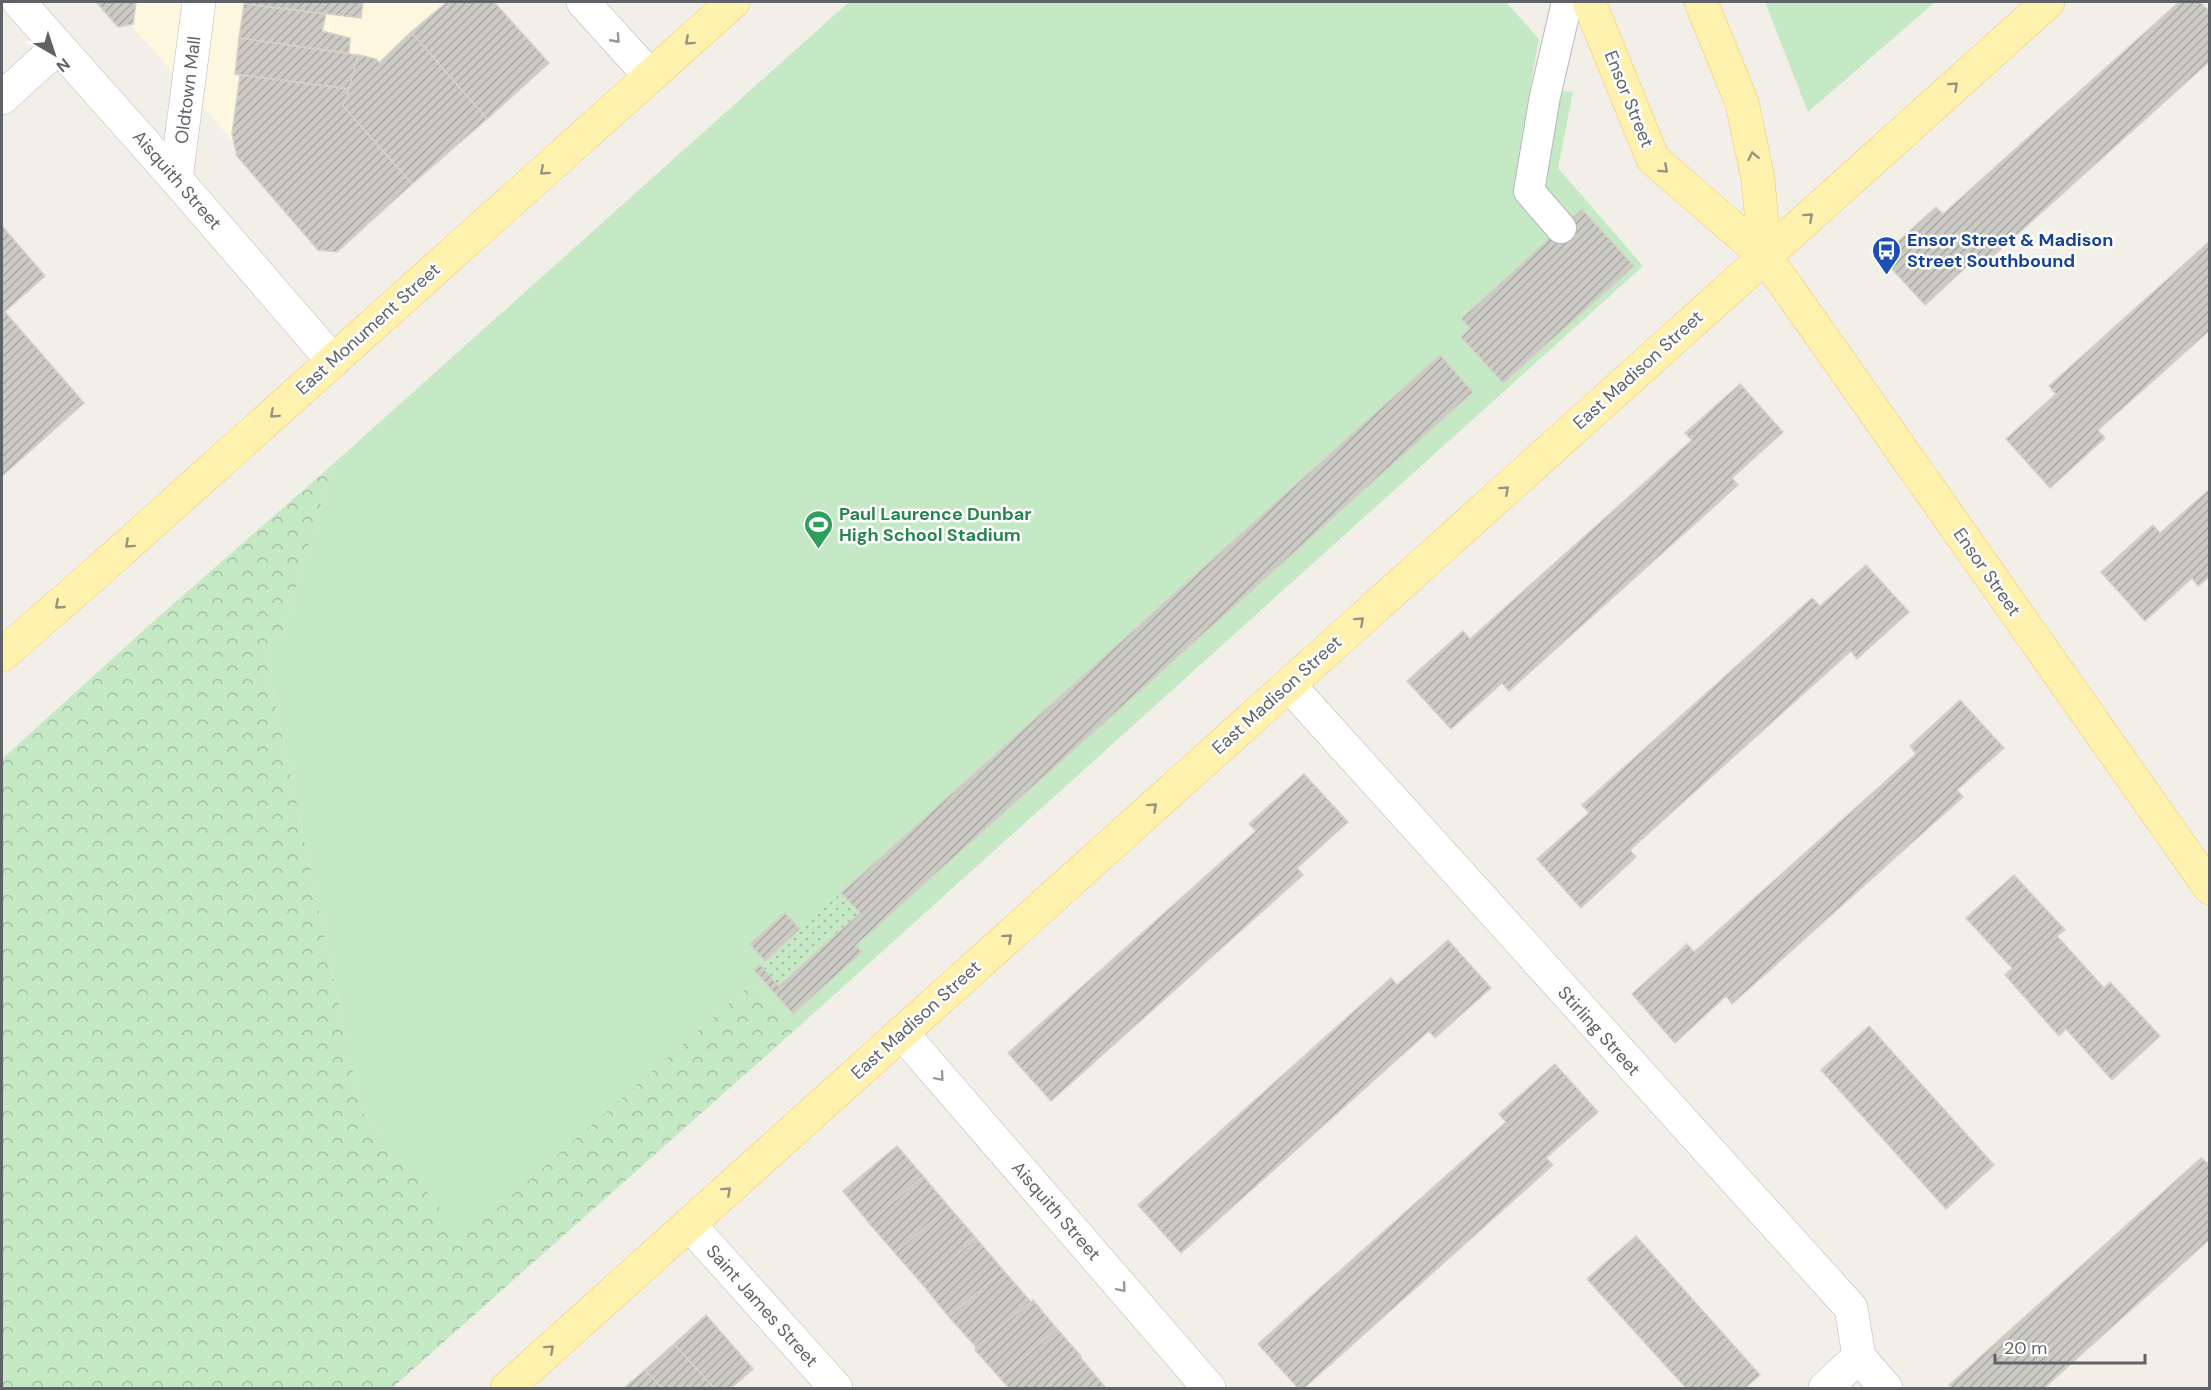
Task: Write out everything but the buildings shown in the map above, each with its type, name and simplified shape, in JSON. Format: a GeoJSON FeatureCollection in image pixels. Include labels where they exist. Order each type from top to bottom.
{"type":"FeatureCollection","features":[{"type":"Feature","properties":{"kind":"main road","name":"East Monument Street"},"geometry":{"type":"LineString","coordinates":[[2,655],[733,2]]}},
{"type":"Feature","properties":{"kind":"main road","name":"Ensor Street"},"geometry":{"type":"LineString","coordinates":[[1589,2],[1653,159],[1765,256],[2210,888]]}},
{"type":"Feature","properties":{"kind":"main road","name":"Ensor Street"},"geometry":{"type":"LineString","coordinates":[[1701,2],[1742,103],[1758,179],[1765,256]]}},
{"type":"Feature","properties":{"kind":"main road","name":"East Madison Street"},"geometry":{"type":"LineString","coordinates":[[507,1389],[2048,2]]}},
{"type":"Feature","properties":{"kind":"street","name":"Aisquith Street"},"geometry":{"type":"LineString","coordinates":[[19,2],[333,361]]}},
{"type":"Feature","properties":{"kind":"street","name":"Oldtown Mall"},"geometry":{"type":"LineString","coordinates":[[176,179],[199,2]]}},
{"type":"Feature","properties":{"kind":"street"},"geometry":{"type":"LineString","coordinates":[[583,2],[650,76]]}},
{"type":"Feature","properties":{"kind":"street"},"geometry":{"type":"LineString","coordinates":[[2,98],[58,47]]}},
{"type":"Feature","properties":{"kind":"street","name":"Stirling Street"},"geometry":{"type":"LineString","coordinates":[[1289,685],[1851,1308],[1859,1357]]}},
{"type":"Feature","properties":{"kind":"street","name":"Aisquith Street"},"geometry":{"type":"LineString","coordinates":[[902,1033],[1209,1389]]}},
{"type":"Feature","properties":{"kind":"street","name":"Saint James Street"},"geometry":{"type":"LineString","coordinates":[[689,1224],[836,1389]]}},
{"type":"Feature","properties":{"kind":"street"},"geometry":{"type":"LineString","coordinates":[[1825,1389],[1859,1357],[1886,1389]]}},
{"type":"Feature","properties":{"kind":"lane"},"geometry":{"type":"LineString","coordinates":[[1561,228],[1529,191],[1545,96],[1567,2]]}},
{"type":"Feature","properties":{"kind":"shaded area"},"geometry":{"type":"Polygon","coordinates":[[[111,2],[474,2],[530,70],[324,245],[111,2]]]}},
{"type":"Feature","properties":{"kind":"green space","name":"Paul Laurence Dunbar High School Stadium"},"geometry":{"type":"Polygon","coordinates":[[[849,2],[1506,2],[1539,39],[1530,88],[1573,92],[1558,168],[1643,266],[795,1030],[752,983],[464,1239],[361,1110],[263,645],[281,637],[333,464],[849,2]]]}},
{"type":"Feature","properties":{"kind":"green space"},"geometry":{"type":"Polygon","coordinates":[[[1765,2],[1935,2],[1808,112],[1765,2]]]}},
{"type":"Feature","properties":{"kind":"green space"},"geometry":{"type":"Polygon","coordinates":[[[333,464],[281,637],[263,645],[361,1110],[464,1238],[752,983],[795,1030],[392,1388],[2,1388],[2,759],[155,620],[333,464]]]}},
{"type":"Feature","properties":{"kind":"green space"},"geometry":{"type":"Polygon","coordinates":[[[841,893],[860,913],[779,986],[760,965],[841,893]]]}},
{"type":"Feature","properties":{"kind":"place","name":"Ensor Street & Madison Street Southbound"},"geometry":{"type":"Point","coordinates":[1886,276]}},
{"type":"Feature","properties":{"kind":"place","name":"Paul Laurence Dunbar High School Stadium"},"geometry":{"type":"Point","coordinates":[818,550]}}]}
